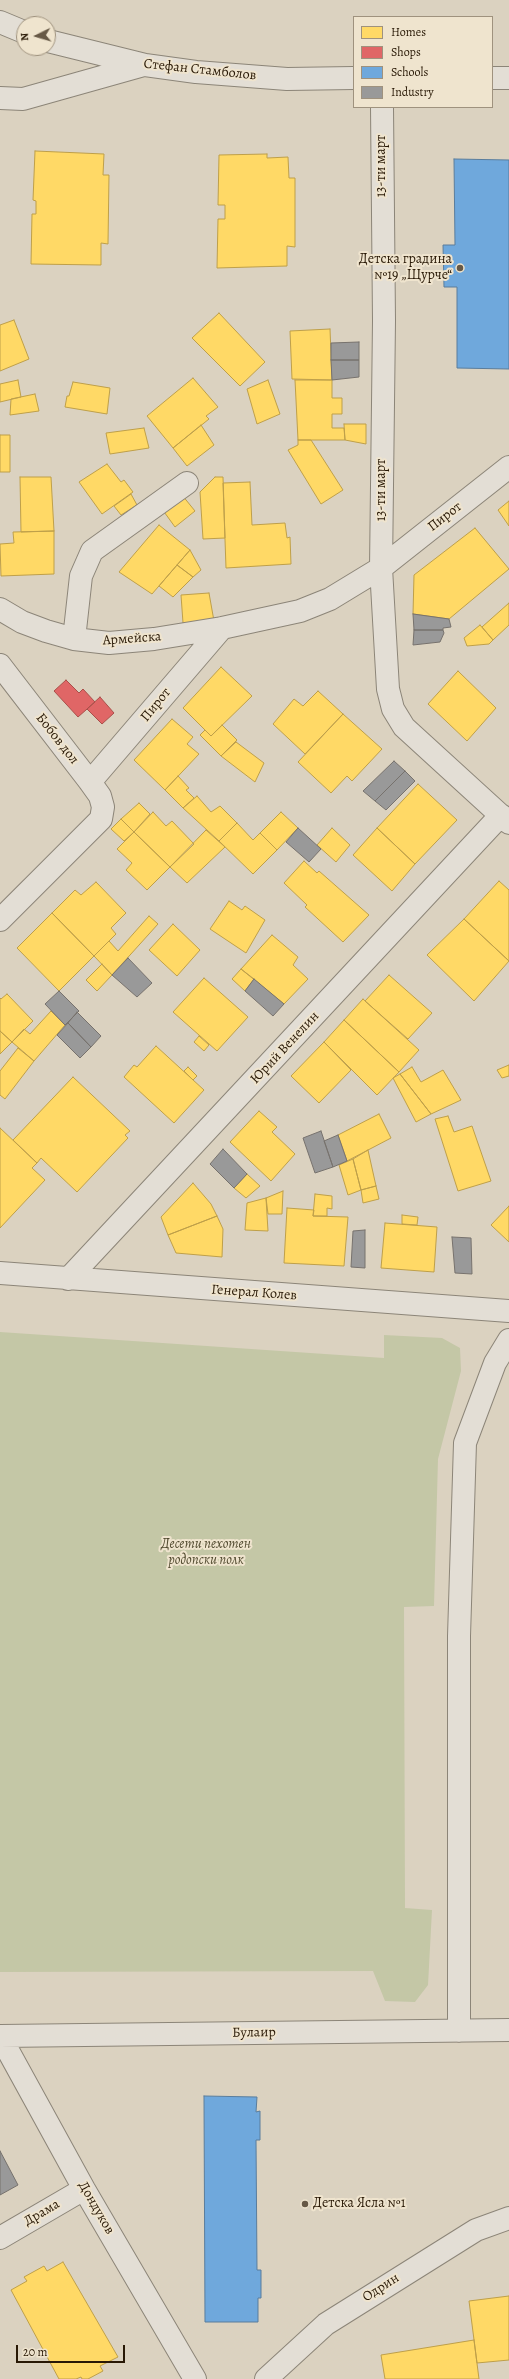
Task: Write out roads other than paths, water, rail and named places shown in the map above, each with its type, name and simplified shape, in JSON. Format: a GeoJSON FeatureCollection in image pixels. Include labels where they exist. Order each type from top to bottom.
{"type":"FeatureCollection","features":[{"type":"Feature","properties":{"kind":"street"},"geometry":{"type":"LineString","coordinates":[[0,22],[16,29]]}},
{"type":"Feature","properties":{"kind":"street","name":"Стефан Стамболов"},"geometry":{"type":"LineString","coordinates":[[56,44],[145,65],[196,72],[287,79],[353,78]]}},
{"type":"Feature","properties":{"kind":"street"},"geometry":{"type":"LineString","coordinates":[[0,98],[23,100],[145,65]]}},
{"type":"Feature","properties":{"kind":"street"},"geometry":{"type":"LineString","coordinates":[[493,78],[509,78]]}},
{"type":"Feature","properties":{"kind":"street","name":"13-ти март"},"geometry":{"type":"LineString","coordinates":[[382,108],[384,329],[382,568],[388,689],[393,709],[404,726],[505,819]]}},
{"type":"Feature","properties":{"kind":"street","name":"Пирот"},"geometry":{"type":"LineString","coordinates":[[90,782],[222,628],[300,611],[330,599],[382,568],[509,467]]}},
{"type":"Feature","properties":{"kind":"street"},"geometry":{"type":"LineString","coordinates":[[74,639],[80,576],[92,551],[187,483]]}},
{"type":"Feature","properties":{"kind":"street","name":"Армейска"},"geometry":{"type":"LineString","coordinates":[[0,610],[22,622],[74,639],[109,643],[154,639],[222,628]]}},
{"type":"Feature","properties":{"kind":"street","name":"Бобов дол"},"geometry":{"type":"LineString","coordinates":[[0,665],[90,782],[100,796],[103,807],[101,819],[0,920]]}},
{"type":"Feature","properties":{"kind":"street","name":"Юрий Венелин"},"geometry":{"type":"LineString","coordinates":[[68,1279],[505,819]]}},
{"type":"Feature","properties":{"kind":"street","name":"Генерал Колев"},"geometry":{"type":"LineString","coordinates":[[0,1273],[509,1312]]}},
{"type":"Feature","properties":{"kind":"street"},"geometry":{"type":"LineString","coordinates":[[459,2031],[459,1636],[465,1443],[495,1363],[509,1340]]}},
{"type":"Feature","properties":{"kind":"street","name":"Булаир"},"geometry":{"type":"LineString","coordinates":[[0,2036],[509,2030]]}},
{"type":"Feature","properties":{"kind":"street","name":"Дондуков"},"geometry":{"type":"LineString","coordinates":[[0,2036],[84,2189],[195,2379]]}},
{"type":"Feature","properties":{"kind":"street","name":"Драма"},"geometry":{"type":"LineString","coordinates":[[0,2238],[84,2189]]}},
{"type":"Feature","properties":{"kind":"street","name":"Одрин"},"geometry":{"type":"LineString","coordinates":[[266,2379],[326,2324],[476,2230],[509,2218]]}},
{"type":"Feature","properties":{"kind":"street"},"geometry":{"type":"LineString","coordinates":[[476,2230],[509,2221]]}},
{"type":"Feature","properties":{"kind":"place","name":"Детска градина №19 „Щурче“"},"geometry":{"type":"Point","coordinates":[460,268]}},
{"type":"Feature","properties":{"kind":"place","name":"Детска Ясла №1"},"geometry":{"type":"Point","coordinates":[305,2204]}},
{"type":"Feature","properties":{"kind":"park label","name":"Десети пехотен родопски полк"},"geometry":{"type":"Point","coordinates":[206,1554]}}]}
